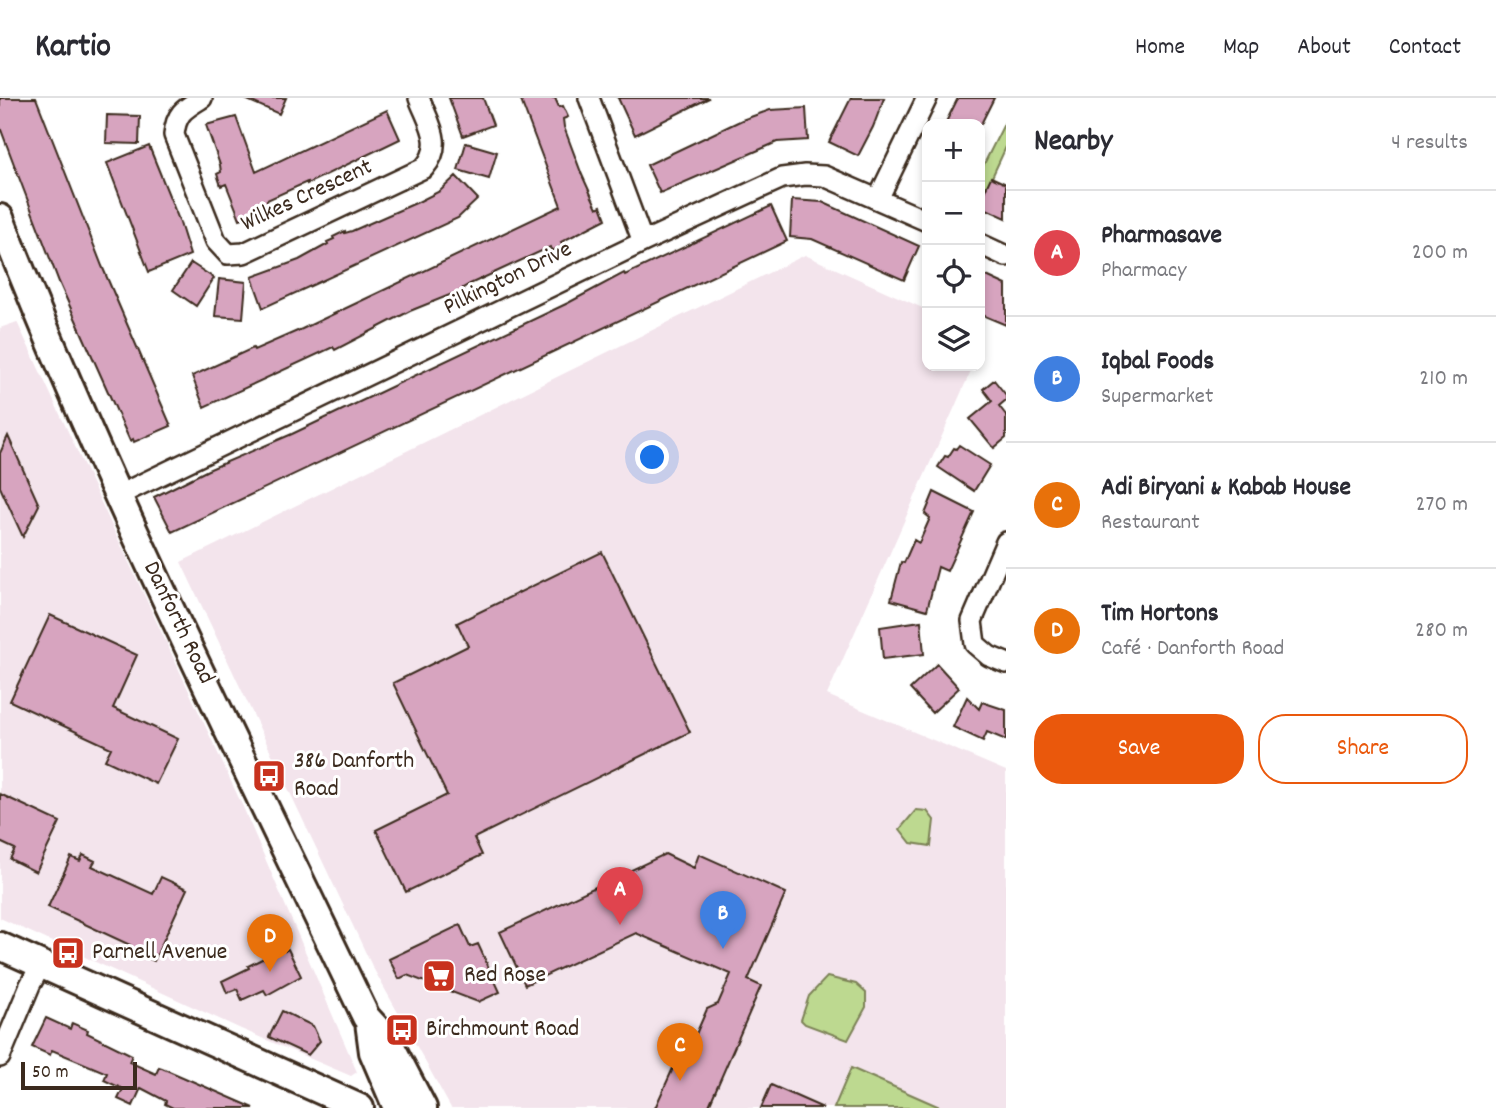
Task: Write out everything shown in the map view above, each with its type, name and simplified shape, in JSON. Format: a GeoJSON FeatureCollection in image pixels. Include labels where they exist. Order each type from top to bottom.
{"type":"FeatureCollection","features":[{"type":"Feature","properties":{"kind":"main road","name":"Danforth Road"},"geometry":{"type":"LineString","coordinates":[[0,218],[118,495],[369,1022],[373,1052],[397,1108]]}},
{"type":"Feature","properties":{"kind":"main road"},"geometry":{"type":"LineString","coordinates":[[0,946],[360,1108]]}},
{"type":"Feature","properties":{"kind":"main road","name":"Danforth Road"},"geometry":{"type":"LineString","coordinates":[[369,1022],[388,1041],[423,1108]]}},
{"type":"Feature","properties":{"kind":"street","name":"Wilkes Crescent"},"geometry":{"type":"LineString","coordinates":[[202,98],[175,120],[174,135],[216,241],[229,254],[244,253],[425,169],[434,157],[436,142],[419,98]]}},
{"type":"Feature","properties":{"kind":"street"},"geometry":{"type":"LineString","coordinates":[[589,98],[643,242]]}},
{"type":"Feature","properties":{"kind":"street"},"geometry":{"type":"LineString","coordinates":[[878,199],[928,98]]}},
{"type":"Feature","properties":{"kind":"street","name":"Pilkington Drive"},"geometry":{"type":"LineString","coordinates":[[118,495],[643,242],[782,178],[824,176],[922,219]]}},
{"type":"Feature","properties":{"kind":"street"},"geometry":{"type":"LineString","coordinates":[[982,245],[1006,256]]}},
{"type":"Feature","properties":{"kind":"street"},"geometry":{"type":"LineString","coordinates":[[1006,542],[972,621],[975,644],[989,656],[1006,663]]}},
{"type":"Feature","properties":{"kind":"street"},"geometry":{"type":"LineString","coordinates":[[0,1058],[41,965]]}},
{"type":"Feature","properties":{"kind":"shaded area"},"geometry":{"type":"Polygon","coordinates":[[[805,255],[922,308],[922,371],[971,371],[827,695],[1006,771],[1006,1108],[942,1108],[851,1068],[836,1108],[451,1108],[372,966],[181,562],[805,255]]]}},
{"type":"Feature","properties":{"kind":"shaded area"},"geometry":{"type":"Polygon","coordinates":[[[17,322],[243,807],[357,1072],[351,1076],[241,1029],[0,918],[0,328],[17,322]]]}},
{"type":"Feature","properties":{"kind":"green space"},"geometry":{"type":"Polygon","coordinates":[[[1006,120],[1006,147],[985,192],[985,162],[1006,120]]]}},
{"type":"Feature","properties":{"kind":"green space"},"geometry":{"type":"Polygon","coordinates":[[[916,810],[927,811],[934,820],[931,846],[911,843],[900,829],[916,810]]]}},
{"type":"Feature","properties":{"kind":"green space"},"geometry":{"type":"Polygon","coordinates":[[[827,977],[856,984],[866,993],[866,1007],[848,1040],[805,1024],[801,1020],[809,996],[827,977]]]}},
{"type":"Feature","properties":{"kind":"green space"},"geometry":{"type":"Polygon","coordinates":[[[851,1068],[942,1108],[834,1108],[851,1068]]]}},
{"type":"Feature","properties":{"kind":"building"},"geometry":{"type":"Polygon","coordinates":[[[0,98],[36,98],[102,266],[171,426],[134,442],[133,439],[130,441],[59,282],[15,167],[0,127],[0,98]]]}},
{"type":"Feature","properties":{"kind":"building"},"geometry":{"type":"Polygon","coordinates":[[[243,98],[286,98],[279,114],[243,98]]]}},
{"type":"Feature","properties":{"kind":"building"},"geometry":{"type":"Polygon","coordinates":[[[449,98],[483,98],[493,125],[463,136],[449,98]]]}},
{"type":"Feature","properties":{"kind":"building"},"geometry":{"type":"Polygon","coordinates":[[[520,98],[555,98],[559,107],[563,106],[568,117],[563,119],[564,127],[582,175],[597,208],[601,206],[606,219],[561,242],[563,246],[552,251],[550,247],[470,284],[463,288],[465,293],[454,299],[452,294],[410,311],[335,350],[333,347],[204,407],[192,376],[302,329],[561,206],[520,98]]]}},
{"type":"Feature","properties":{"kind":"building"},"geometry":{"type":"Polygon","coordinates":[[[618,98],[709,98],[635,135],[618,98]]]}},
{"type":"Feature","properties":{"kind":"building"},"geometry":{"type":"Polygon","coordinates":[[[851,98],[884,98],[858,156],[829,142],[851,98]]]}},
{"type":"Feature","properties":{"kind":"building"},"geometry":{"type":"Polygon","coordinates":[[[958,98],[994,98],[984,119],[948,119],[958,98]]]}},
{"type":"Feature","properties":{"kind":"building"},"geometry":{"type":"Polygon","coordinates":[[[806,108],[808,140],[777,142],[660,193],[647,165],[742,120],[770,110],[806,108]]]}},
{"type":"Feature","properties":{"kind":"building"},"geometry":{"type":"Polygon","coordinates":[[[387,110],[400,139],[307,184],[267,200],[268,205],[250,211],[252,215],[240,219],[226,184],[221,186],[217,174],[221,172],[220,165],[206,125],[236,117],[256,172],[387,110]]]}},
{"type":"Feature","properties":{"kind":"building"},"geometry":{"type":"Polygon","coordinates":[[[107,115],[140,116],[139,144],[106,143],[107,115]]]}},
{"type":"Feature","properties":{"kind":"building"},"geometry":{"type":"Polygon","coordinates":[[[466,143],[497,152],[489,179],[458,170],[466,143]]]}},
{"type":"Feature","properties":{"kind":"building"},"geometry":{"type":"Polygon","coordinates":[[[149,146],[190,255],[149,272],[107,163],[149,146]]]}},
{"type":"Feature","properties":{"kind":"building"},"geometry":{"type":"Polygon","coordinates":[[[456,176],[478,199],[458,218],[263,308],[252,277],[299,260],[345,231],[352,231],[418,202],[440,191],[456,176]]]}},
{"type":"Feature","properties":{"kind":"building"},"geometry":{"type":"Polygon","coordinates":[[[991,177],[1006,184],[1006,218],[985,208],[985,190],[991,177]]]}},
{"type":"Feature","properties":{"kind":"building"},"geometry":{"type":"Polygon","coordinates":[[[792,200],[822,202],[919,246],[904,280],[812,239],[790,237],[792,200]]]}},
{"type":"Feature","properties":{"kind":"building"},"geometry":{"type":"Polygon","coordinates":[[[771,206],[787,241],[172,532],[154,497],[568,303],[624,273],[625,275],[771,206]]]}},
{"type":"Feature","properties":{"kind":"building"},"geometry":{"type":"Polygon","coordinates":[[[191,263],[214,278],[196,306],[173,290],[191,263]]]}},
{"type":"Feature","properties":{"kind":"building"},"geometry":{"type":"Polygon","coordinates":[[[985,275],[1006,285],[1006,325],[985,316],[985,275]]]}},
{"type":"Feature","properties":{"kind":"building"},"geometry":{"type":"Polygon","coordinates":[[[219,279],[246,282],[243,318],[215,316],[219,279]]]}},
{"type":"Feature","properties":{"kind":"building"},"geometry":{"type":"Polygon","coordinates":[[[994,380],[1006,395],[1006,400],[999,406],[1006,415],[1006,438],[994,448],[970,419],[992,401],[983,389],[994,380]]]}},
{"type":"Feature","properties":{"kind":"building"},"geometry":{"type":"Polygon","coordinates":[[[8,436],[39,505],[23,537],[0,487],[0,453],[8,436]]]}},
{"type":"Feature","properties":{"kind":"building"},"geometry":{"type":"Polygon","coordinates":[[[959,445],[990,465],[974,491],[938,467],[945,456],[948,457],[959,445]]]}},
{"type":"Feature","properties":{"kind":"building"},"geometry":{"type":"Polygon","coordinates":[[[934,492],[974,512],[947,571],[938,567],[927,610],[891,600],[901,562],[904,563],[914,540],[919,543],[930,518],[925,514],[934,492]]]}},
{"type":"Feature","properties":{"kind":"building"},"geometry":{"type":"Polygon","coordinates":[[[602,552],[690,732],[474,838],[482,855],[406,892],[376,830],[447,795],[393,683],[468,646],[457,623],[602,552]]]}},
{"type":"Feature","properties":{"kind":"building"},"geometry":{"type":"Polygon","coordinates":[[[50,615],[137,655],[113,708],[178,739],[156,784],[105,760],[111,748],[10,701],[50,615]]]}},
{"type":"Feature","properties":{"kind":"building"},"geometry":{"type":"Polygon","coordinates":[[[921,621],[924,654],[883,659],[880,627],[921,621]]]}},
{"type":"Feature","properties":{"kind":"building"},"geometry":{"type":"Polygon","coordinates":[[[937,664],[959,688],[932,713],[910,689],[937,664]]]}},
{"type":"Feature","properties":{"kind":"building"},"geometry":{"type":"Polygon","coordinates":[[[967,697],[979,709],[982,702],[1006,710],[1006,740],[987,732],[983,741],[953,727],[967,697]]]}},
{"type":"Feature","properties":{"kind":"building"},"geometry":{"type":"Polygon","coordinates":[[[0,794],[60,822],[36,872],[10,859],[15,849],[0,842],[0,794]]]}},
{"type":"Feature","properties":{"kind":"building"},"geometry":{"type":"Polygon","coordinates":[[[665,854],[694,868],[699,854],[786,893],[748,980],[761,986],[708,1108],[655,1108],[679,1055],[689,1050],[707,1009],[718,1004],[731,974],[636,933],[525,985],[500,932],[665,854]]]}},
{"type":"Feature","properties":{"kind":"building"},"geometry":{"type":"Polygon","coordinates":[[[83,855],[95,861],[92,866],[153,894],[161,877],[187,889],[154,961],[128,949],[130,945],[48,907],[71,857],[80,861],[83,855]]]}},
{"type":"Feature","properties":{"kind":"building"},"geometry":{"type":"Polygon","coordinates":[[[460,925],[470,947],[478,944],[500,992],[478,1002],[407,975],[399,979],[389,959],[460,925]]]}},
{"type":"Feature","properties":{"kind":"building"},"geometry":{"type":"Polygon","coordinates":[[[283,947],[285,951],[288,949],[301,976],[267,995],[264,990],[242,1000],[237,989],[227,993],[222,981],[283,947]]]}},
{"type":"Feature","properties":{"kind":"building"},"geometry":{"type":"Polygon","coordinates":[[[282,1011],[313,1026],[320,1041],[308,1055],[269,1037],[282,1011]]]}},
{"type":"Feature","properties":{"kind":"building"},"geometry":{"type":"Polygon","coordinates":[[[46,1018],[70,1029],[72,1023],[88,1030],[87,1033],[132,1055],[129,1062],[156,1074],[159,1067],[162,1068],[254,1108],[173,1108],[165,1104],[166,1101],[141,1088],[133,1106],[118,1099],[123,1089],[104,1080],[107,1073],[52,1050],[50,1055],[32,1047],[46,1018]]]}},
{"type":"Feature","properties":{"kind":"building"},"geometry":{"type":"Polygon","coordinates":[[[771,1085],[823,1108],[761,1108],[771,1085]]]}},
{"type":"Feature","properties":{"kind":"place","name":"386 Danforth Road"},"geometry":{"type":"Point","coordinates":[269,776]}},
{"type":"Feature","properties":{"kind":"place","name":"Pharmasave"},"geometry":{"type":"Point","coordinates":[620,925]}},
{"type":"Feature","properties":{"kind":"place","name":"Iqbal Foods"},"geometry":{"type":"Point","coordinates":[723,949]}},
{"type":"Feature","properties":{"kind":"place","name":"Parnell Avenue"},"geometry":{"type":"Point","coordinates":[68,953]}},
{"type":"Feature","properties":{"kind":"place","name":"Tim Hortons"},"geometry":{"type":"Point","coordinates":[270,972]}},
{"type":"Feature","properties":{"kind":"place","name":"Red Rose"},"geometry":{"type":"Point","coordinates":[439,976]}},
{"type":"Feature","properties":{"kind":"place","name":"Birchmount Road"},"geometry":{"type":"Point","coordinates":[402,1030]}},
{"type":"Feature","properties":{"kind":"place","name":"Adi Biryani & Kabab House"},"geometry":{"type":"Point","coordinates":[680,1081]}}]}
